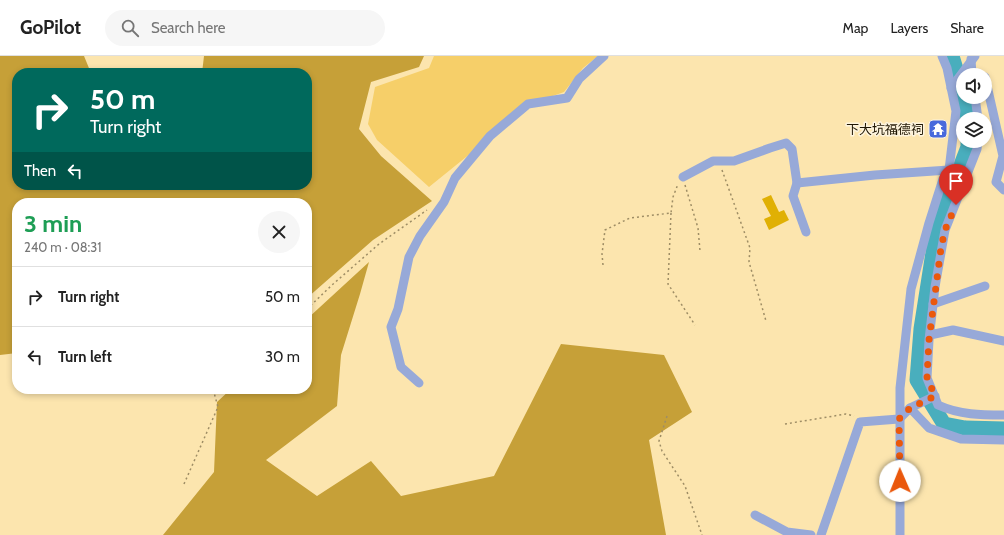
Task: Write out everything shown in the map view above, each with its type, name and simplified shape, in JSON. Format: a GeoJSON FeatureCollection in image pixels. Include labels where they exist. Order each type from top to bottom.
{"type":"FeatureCollection","features":[{"type":"Feature","properties":{"kind":"street"},"geometry":{"type":"LineString","coordinates":[[419,383],[401,367],[391,327],[398,309],[409,257],[420,236],[444,202],[455,178],[490,136],[528,104],[567,98],[579,80],[604,56]]}},
{"type":"Feature","properties":{"kind":"street"},"geometry":{"type":"LineString","coordinates":[[900,535],[900,388],[911,289],[943,179],[949,170],[956,111],[947,68],[942,56]]}},
{"type":"Feature","properties":{"kind":"street"},"geometry":{"type":"LineString","coordinates":[[951,88],[972,57]]}},
{"type":"Feature","properties":{"kind":"street"},"geometry":{"type":"LineString","coordinates":[[972,57],[972,68]]}},
{"type":"Feature","properties":{"kind":"street"},"geometry":{"type":"LineString","coordinates":[[972,57],[979,68]]}},
{"type":"Feature","properties":{"kind":"street"},"geometry":{"type":"LineString","coordinates":[[991,104],[1003,156],[996,182],[1004,190]]}},
{"type":"Feature","properties":{"kind":"street"},"geometry":{"type":"LineString","coordinates":[[683,178],[713,161],[734,161],[786,143],[792,149],[797,183],[793,196],[806,232]]}},
{"type":"Feature","properties":{"kind":"street"},"geometry":{"type":"LineString","coordinates":[[977,148],[945,230],[941,248],[933,304],[927,378],[938,405],[952,411],[979,415],[1004,415]]}},
{"type":"Feature","properties":{"kind":"street"},"geometry":{"type":"LineString","coordinates":[[797,183],[949,170]]}},
{"type":"Feature","properties":{"kind":"street"},"geometry":{"type":"LineString","coordinates":[[933,304],[985,286]]}},
{"type":"Feature","properties":{"kind":"street"},"geometry":{"type":"LineString","coordinates":[[930,334],[953,330],[1004,341]]}},
{"type":"Feature","properties":{"kind":"street"},"geometry":{"type":"LineString","coordinates":[[821,535],[860,422],[899,419],[910,408],[935,396]]}},
{"type":"Feature","properties":{"kind":"street"},"geometry":{"type":"LineString","coordinates":[[910,408],[929,428],[942,433],[961,439],[1004,440]]}},
{"type":"Feature","properties":{"kind":"street"},"geometry":{"type":"LineString","coordinates":[[755,515],[784,532],[811,535]]}},
{"type":"Feature","properties":{"kind":"path"},"geometry":{"type":"LineString","coordinates":[[713,161],[722,170],[750,248],[749,262],[766,321]]}},
{"type":"Feature","properties":{"kind":"path"},"geometry":{"type":"LineString","coordinates":[[695,325],[668,284],[671,213],[676,185],[683,178],[698,228],[700,252]]}},
{"type":"Feature","properties":{"kind":"path"},"geometry":{"type":"LineString","coordinates":[[312,304],[332,284],[379,244],[428,209]]}},
{"type":"Feature","properties":{"kind":"path"},"geometry":{"type":"LineString","coordinates":[[603,265],[602,254],[604,230],[630,218],[671,213]]}},
{"type":"Feature","properties":{"kind":"path"},"geometry":{"type":"LineString","coordinates":[[184,484],[218,407],[214,394]]}},
{"type":"Feature","properties":{"kind":"path"},"geometry":{"type":"LineString","coordinates":[[785,424],[846,414],[855,417],[860,422]]}},
{"type":"Feature","properties":{"kind":"path"},"geometry":{"type":"LineString","coordinates":[[668,416],[659,440],[662,451],[685,486],[702,535]]}},
{"type":"Feature","properties":{"kind":"shaded area"},"geometry":{"type":"Polygon","coordinates":[[[0,56],[84,56],[89,68],[12,68],[12,190],[312,190],[312,68],[203,68],[204,56],[424,56],[419,67],[371,82],[359,129],[381,156],[432,201],[373,240],[312,294],[312,198],[12,198],[12,354],[0,355],[0,56]]]}},
{"type":"Feature","properties":{"kind":"shaded area"},"geometry":{"type":"Polygon","coordinates":[[[434,56],[598,56],[583,68],[564,92],[533,103],[429,187],[377,140],[368,124],[375,87],[429,68],[434,56]]]}},
{"type":"Feature","properties":{"kind":"shaded area"},"geometry":{"type":"Polygon","coordinates":[[[369,262],[341,355],[337,406],[266,460],[317,496],[371,461],[401,496],[494,476],[561,344],[664,355],[692,412],[649,440],[666,535],[163,535],[214,472],[217,402],[226,394],[312,394],[312,314],[369,262]]]}},
{"type":"Feature","properties":{"kind":"building"},"geometry":{"type":"Polygon","coordinates":[[[771,195],[779,212],[784,210],[789,220],[769,230],[764,219],[771,216],[762,199],[771,195]]]}},
{"type":"Feature","properties":{"kind":"waterway"},"geometry":{"type":"LineString","coordinates":[[952,56],[956,69]]}},
{"type":"Feature","properties":{"kind":"waterway"},"geometry":{"type":"LineString","coordinates":[[965,104],[966,112]]}},
{"type":"Feature","properties":{"kind":"waterway"},"geometry":{"type":"LineString","coordinates":[[968,148],[937,227],[921,329],[917,380],[944,424],[965,428],[1004,429]]}},
{"type":"Feature","properties":{"kind":"place","name":"下大坑福德祠"},"geometry":{"type":"Point","coordinates":[938,129]}},
{"type":"Feature","properties":{"kind":"route"},"geometry":{"type":"LineString","coordinates":[[900,481],[899,419],[910,408],[935,396],[927,378],[929,340],[941,248],[945,230],[956,205]]}}]}
